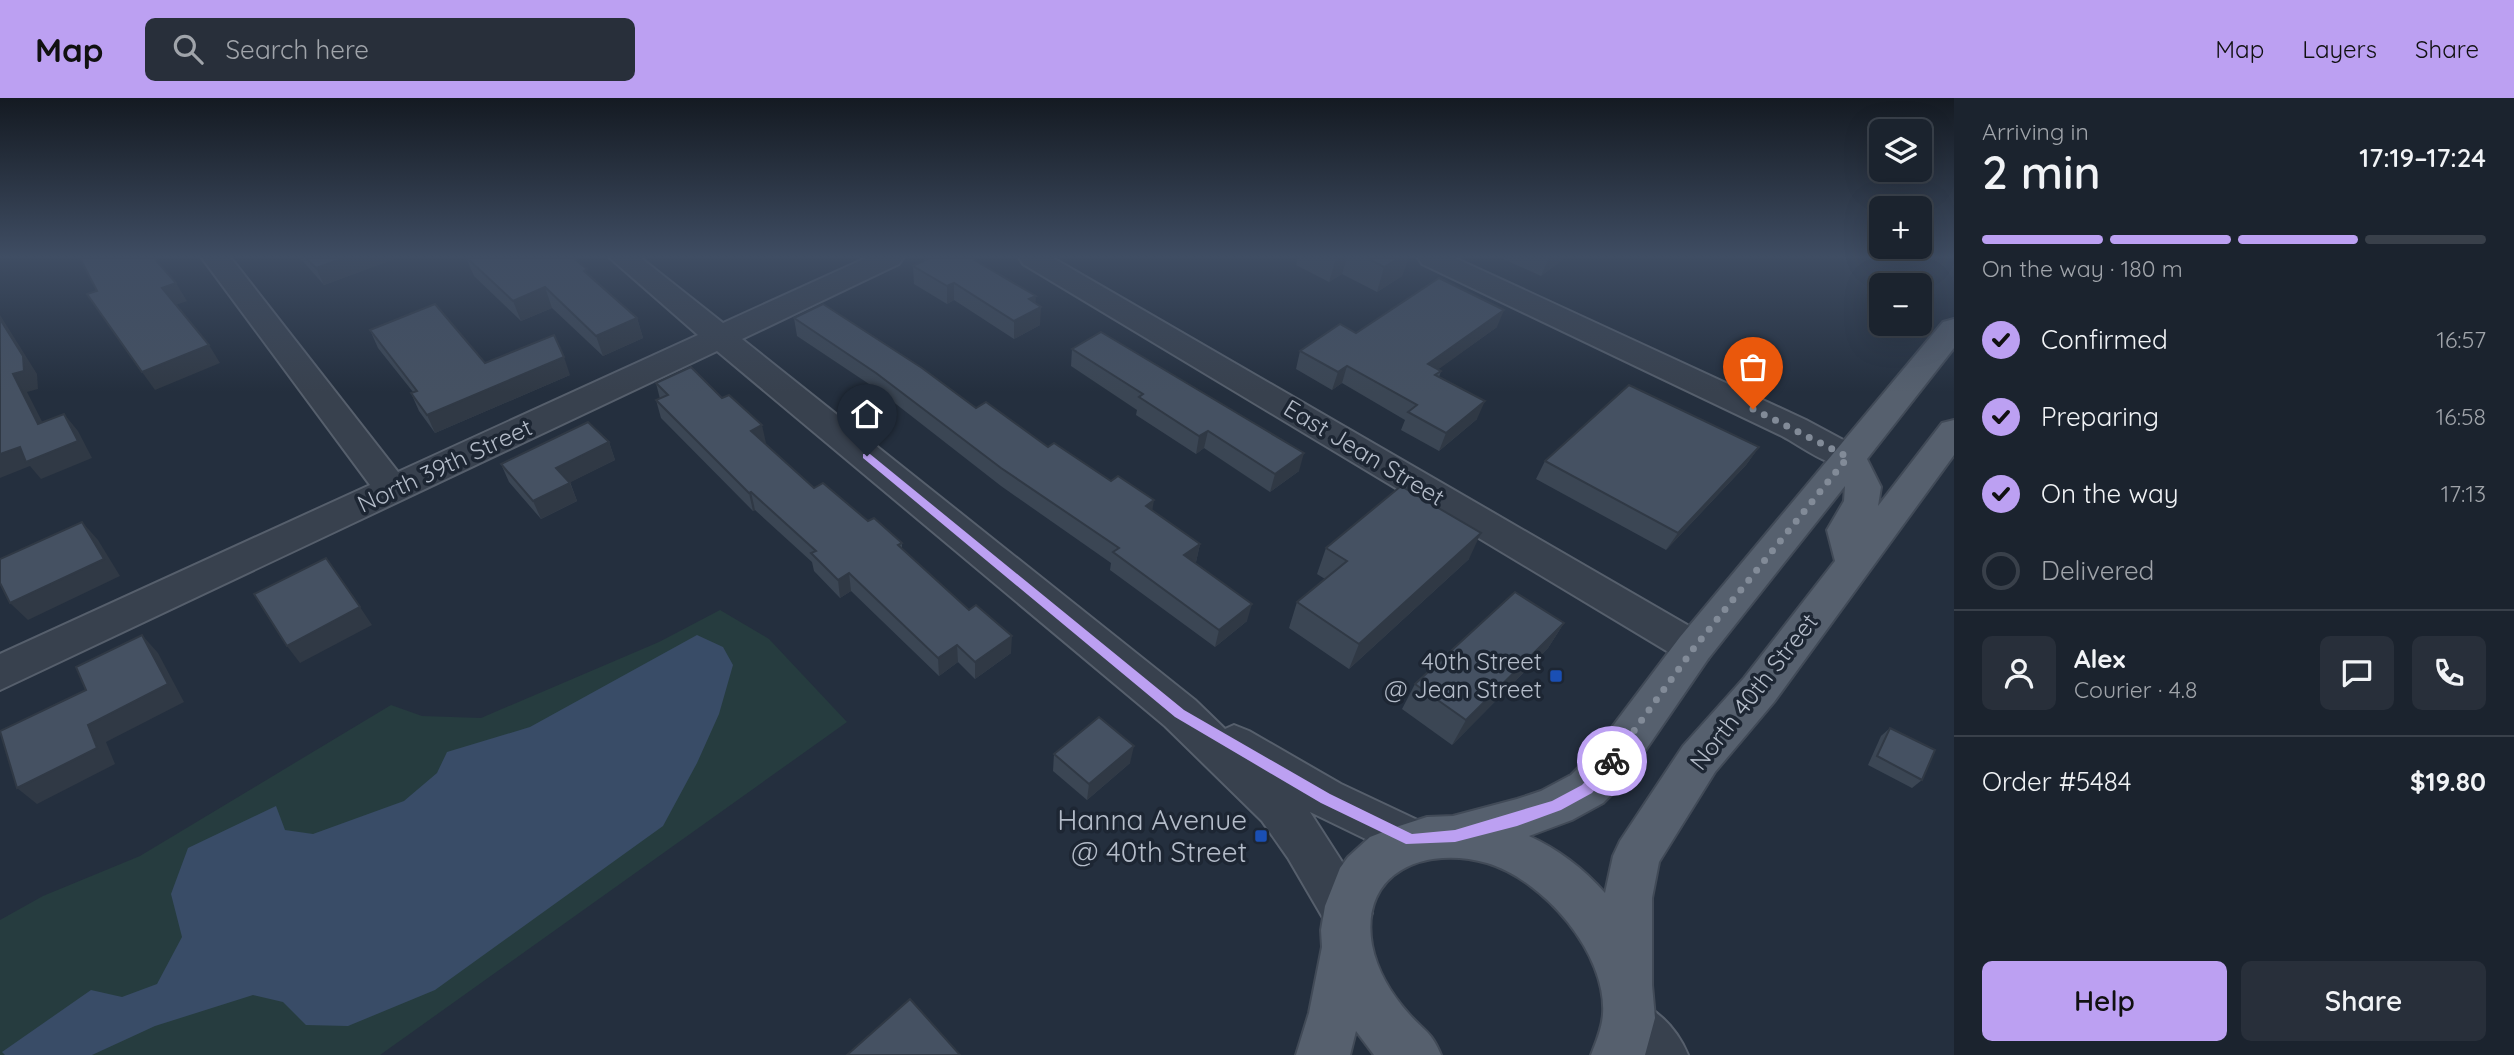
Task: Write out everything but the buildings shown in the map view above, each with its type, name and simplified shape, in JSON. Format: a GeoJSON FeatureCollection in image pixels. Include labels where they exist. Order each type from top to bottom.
{"type":"FeatureCollection","features":[{"type":"Feature","properties":{"kind":"main road"},"geometry":{"type":"LineString","coordinates":[[1323,1055],[1335,1013],[1347,929],[1358,880],[1380,855],[1433,838],[1517,820],[1556,806],[1587,789],[1606,769],[1694,648],[1954,328]]}},
{"type":"Feature","properties":{"kind":"main road","name":"North 40th Street"},"geometry":{"type":"LineString","coordinates":[[1634,1029],[1629,898],[1637,856],[1699,759],[1759,690],[1954,431]]}},
{"type":"Feature","properties":{"kind":"main road"},"geometry":{"type":"LineString","coordinates":[[1848,457],[1863,481],[1864,499],[1846,530],[1854,561]]}},
{"type":"Feature","properties":{"kind":"main road"},"geometry":{"type":"LineString","coordinates":[[1433,838],[1491,843],[1528,858],[1562,882],[1592,912],[1614,946],[1634,1029]]}},
{"type":"Feature","properties":{"kind":"main road"},"geometry":{"type":"LineString","coordinates":[[1347,929],[1357,981],[1377,1017],[1414,1055]]}},
{"type":"Feature","properties":{"kind":"street"},"geometry":{"type":"LineString","coordinates":[[250,303],[393,491]]}},
{"type":"Feature","properties":{"kind":"street"},"geometry":{"type":"LineString","coordinates":[[679,303],[1180,713],[1278,807],[1305,843],[1347,929]]}},
{"type":"Feature","properties":{"kind":"street","name":"North 39th Street"},"geometry":{"type":"LineString","coordinates":[[0,673],[792,303]]}},
{"type":"Feature","properties":{"kind":"street","name":"East Jean Street"},"geometry":{"type":"LineString","coordinates":[[1109,303],[1694,648]]}},
{"type":"Feature","properties":{"kind":"street"},"geometry":{"type":"LineString","coordinates":[[1527,303],[1794,428],[1848,457]]}},
{"type":"Feature","properties":{"kind":"street"},"geometry":{"type":"LineString","coordinates":[[1180,713],[1325,798],[1433,838]]}},
{"type":"Feature","properties":{"kind":"green space"},"geometry":{"type":"Polygon","coordinates":[[[720,610],[769,639],[847,722],[380,1055],[0,1055],[0,920],[43,896],[140,856],[391,705],[422,716],[481,718],[659,642],[720,610]]]}},
{"type":"Feature","properties":{"kind":"water"},"geometry":{"type":"Polygon","coordinates":[[[697,635],[723,647],[733,665],[719,714],[697,763],[663,826],[435,990],[348,1026],[306,1025],[283,1002],[253,995],[155,1026],[92,1055],[5,1055],[2,1052],[91,990],[122,997],[157,984],[182,937],[171,894],[188,848],[276,806],[285,830],[313,834],[404,801],[437,773],[447,752],[530,727],[697,635]]]}},
{"type":"Feature","properties":{"kind":"way so far"},"geometry":{"type":"LineString","coordinates":[[1612,761],[1694,648],[1848,457],[1753,409]]}},
{"type":"Feature","properties":{"kind":"place","name":"40th Street @ Jean Street"},"geometry":{"type":"Point","coordinates":[1556,676]}},
{"type":"Feature","properties":{"kind":"place","name":"Hanna Avenue @ 40th Street"},"geometry":{"type":"Point","coordinates":[1261,836]}},
{"type":"Feature","properties":{"kind":"route"},"geometry":{"type":"LineString","coordinates":[[867,456],[1180,713],[1325,798],[1411,840],[1455,836],[1517,820],[1556,806],[1587,789],[1612,761]]}}]}
